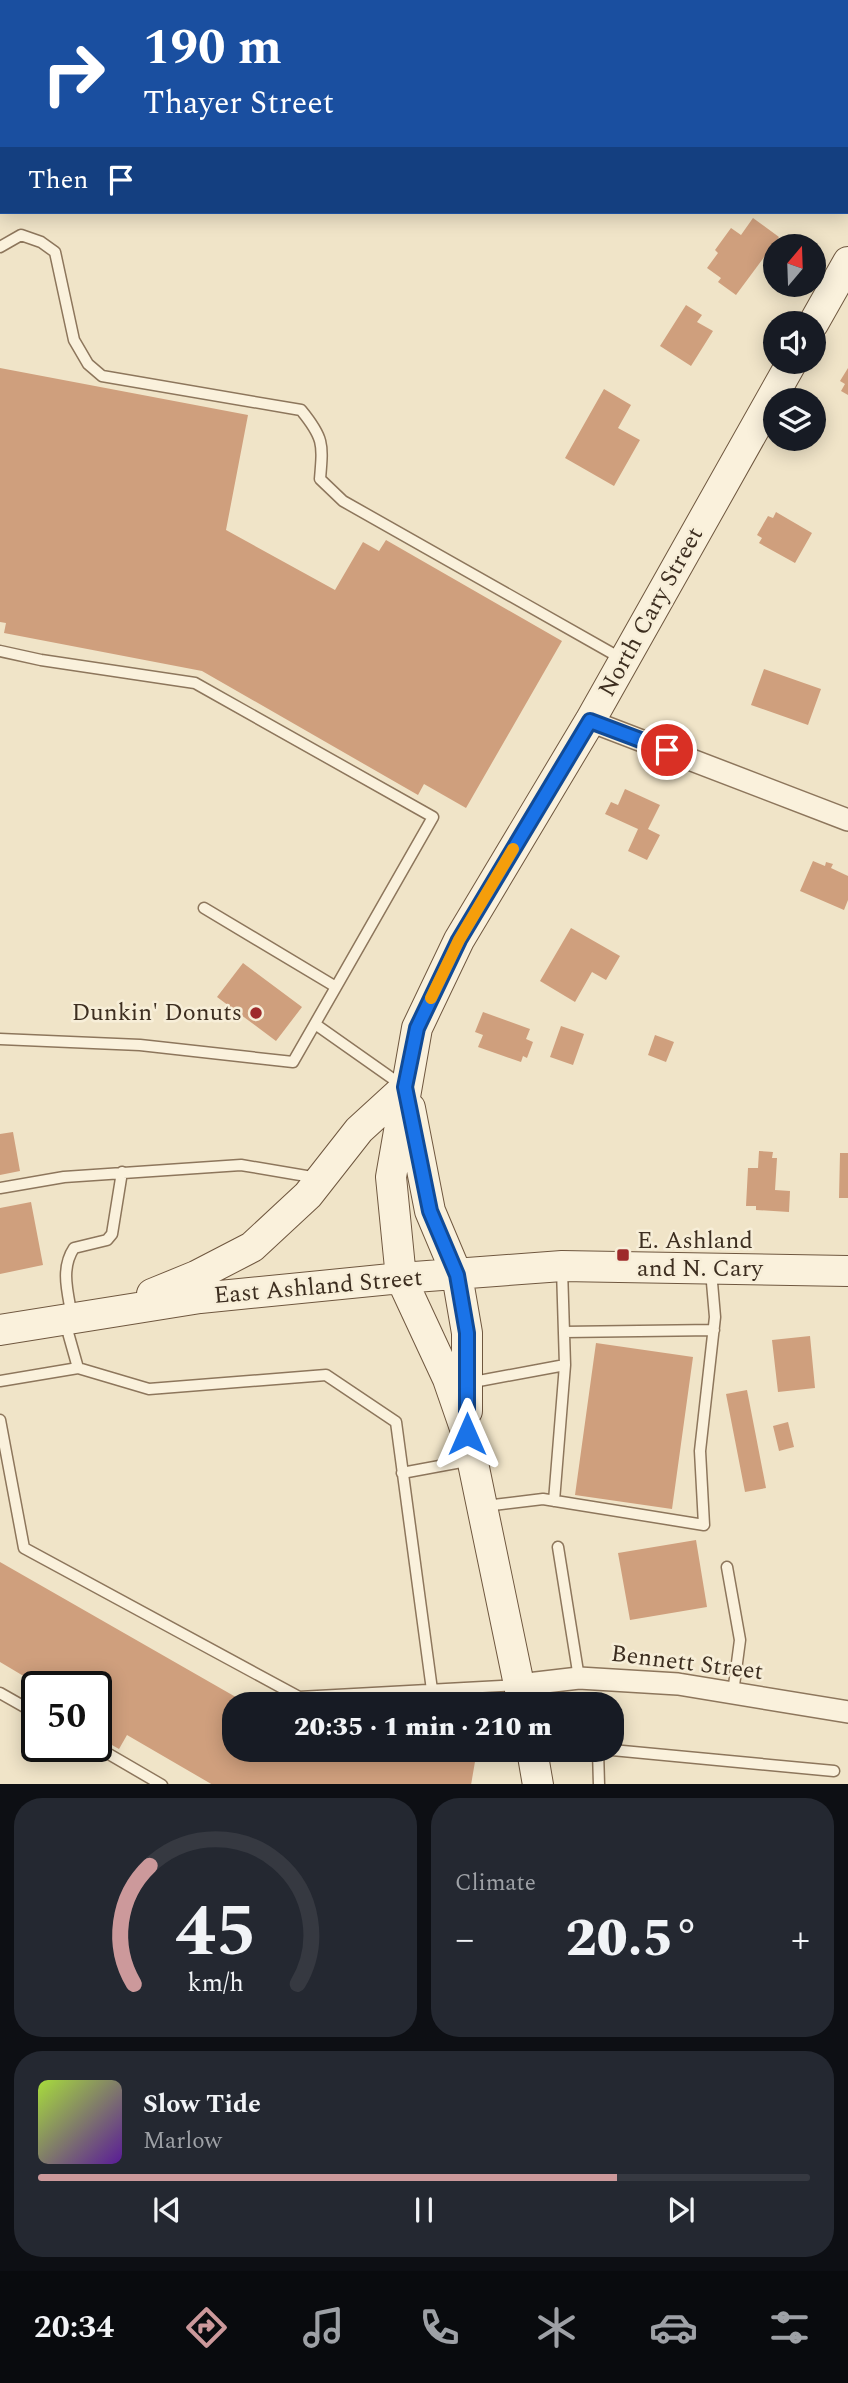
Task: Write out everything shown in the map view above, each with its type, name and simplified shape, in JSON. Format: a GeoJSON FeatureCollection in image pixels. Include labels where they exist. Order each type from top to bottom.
{"type":"FeatureCollection","features":[{"type":"Feature","properties":{"kind":"main road"},"geometry":{"type":"LineString","coordinates":[[820,311],[848,262]]}},
{"type":"Feature","properties":{"kind":"main road","name":"North Cary Street"},"geometry":{"type":"LineString","coordinates":[[520,1692],[470,1447],[448,1379],[401,1278],[391,1177],[405,1087],[417,1028],[459,940],[590,721],[785,374]]}},
{"type":"Feature","properties":{"kind":"main road","name":"North Cary Street"},"geometry":{"type":"LineString","coordinates":[[405,1087],[430,1211],[457,1275],[467,1333],[470,1447]]}},
{"type":"Feature","properties":{"kind":"main road"},"geometry":{"type":"LineString","coordinates":[[111,1311],[196,1276],[252,1247],[308,1195],[359,1130],[405,1087]]}},
{"type":"Feature","properties":{"kind":"main road","name":"East Ashland Street"},"geometry":{"type":"LineString","coordinates":[[0,1330],[200,1298],[401,1278],[562,1266],[848,1271]]}},
{"type":"Feature","properties":{"kind":"main road"},"geometry":{"type":"LineString","coordinates":[[534,1762],[538,1784]]}},
{"type":"Feature","properties":{"kind":"street"},"geometry":{"type":"LineString","coordinates":[[590,721],[848,820]]}},
{"type":"Feature","properties":{"kind":"street","name":"Bennett Street"},"geometry":{"type":"LineString","coordinates":[[531,1692],[579,1678],[678,1684],[848,1712]]}},
{"type":"Feature","properties":{"kind":"lane"},"geometry":{"type":"LineString","coordinates":[[0,247],[21,235],[41,242],[55,252],[74,340],[88,364],[103,376],[301,410],[318,431],[323,451],[320,479],[343,501],[624,660]]}},
{"type":"Feature","properties":{"kind":"lane"},"geometry":{"type":"LineString","coordinates":[[0,651],[41,660],[195,683],[433,817],[293,1062],[140,1045],[0,1039]]}},
{"type":"Feature","properties":{"kind":"lane"},"geometry":{"type":"LineString","coordinates":[[204,908],[336,987]]}},
{"type":"Feature","properties":{"kind":"lane"},"geometry":{"type":"LineString","coordinates":[[314,1024],[405,1087]]}},
{"type":"Feature","properties":{"kind":"lane"},"geometry":{"type":"LineString","coordinates":[[0,1188],[64,1177],[241,1164],[321,1179]]}},
{"type":"Feature","properties":{"kind":"lane"},"geometry":{"type":"LineString","coordinates":[[78,1368],[68,1318],[65,1271],[74,1248],[107,1240],[112,1234],[122,1172]]}},
{"type":"Feature","properties":{"kind":"lane"},"geometry":{"type":"LineString","coordinates":[[554,1501],[565,1364],[562,1266]]}},
{"type":"Feature","properties":{"kind":"lane"},"geometry":{"type":"LineString","coordinates":[[482,1506],[543,1499],[705,1525],[700,1451],[715,1317],[710,1270]]}},
{"type":"Feature","properties":{"kind":"lane"},"geometry":{"type":"LineString","coordinates":[[564,1332],[714,1330]]}},
{"type":"Feature","properties":{"kind":"lane"},"geometry":{"type":"LineString","coordinates":[[467,1383],[565,1364]]}},
{"type":"Feature","properties":{"kind":"lane"},"geometry":{"type":"LineString","coordinates":[[0,1381],[78,1368],[149,1389],[326,1375],[396,1422],[432,1690]]}},
{"type":"Feature","properties":{"kind":"lane"},"geometry":{"type":"LineString","coordinates":[[0,1420],[24,1548],[299,1697],[432,1690],[468,1692]]}},
{"type":"Feature","properties":{"kind":"lane"},"geometry":{"type":"LineString","coordinates":[[402,1473],[470,1447]]}},
{"type":"Feature","properties":{"kind":"lane"},"geometry":{"type":"LineString","coordinates":[[558,1546],[579,1678]]}},
{"type":"Feature","properties":{"kind":"lane"},"geometry":{"type":"LineString","coordinates":[[727,1567],[740,1640],[733,1693]]}},
{"type":"Feature","properties":{"kind":"lane"},"geometry":{"type":"LineString","coordinates":[[0,1693],[21,1705]]}},
{"type":"Feature","properties":{"kind":"lane"},"geometry":{"type":"LineString","coordinates":[[624,1751],[834,1771]]}},
{"type":"Feature","properties":{"kind":"lane"},"geometry":{"type":"LineString","coordinates":[[112,1756],[162,1784]]}},
{"type":"Feature","properties":{"kind":"lane"},"geometry":{"type":"LineString","coordinates":[[598,1762],[599,1784]]}},
{"type":"Feature","properties":{"kind":"building"},"geometry":{"type":"Polygon","coordinates":[[[753,218],[775,234],[763,234],[763,259],[736,295],[718,282],[721,278],[707,268],[718,253],[715,250],[731,228],[741,235],[753,218]]]}},
{"type":"Feature","properties":{"kind":"building"},"geometry":{"type":"Polygon","coordinates":[[[686,305],[702,315],[697,322],[713,331],[691,366],[660,346],[686,305]]]}},
{"type":"Feature","properties":{"kind":"building"},"geometry":{"type":"Polygon","coordinates":[[[0,368],[248,415],[226,530],[335,590],[363,542],[379,551],[386,540],[562,641],[466,808],[424,784],[418,795],[202,671],[4,633],[6,623],[0,622],[0,368]]]}},
{"type":"Feature","properties":{"kind":"building"},"geometry":{"type":"Polygon","coordinates":[[[848,368],[848,395],[841,391],[845,384],[840,381],[848,368]]]}},
{"type":"Feature","properties":{"kind":"building"},"geometry":{"type":"Polygon","coordinates":[[[604,389],[631,405],[618,428],[640,440],[614,486],[565,458],[604,389]]]}},
{"type":"Feature","properties":{"kind":"building"},"geometry":{"type":"Polygon","coordinates":[[[776,512],[812,533],[795,563],[759,543],[762,538],[757,535],[768,516],[773,518],[776,512]]]}},
{"type":"Feature","properties":{"kind":"building"},"geometry":{"type":"Polygon","coordinates":[[[764,669],[821,689],[808,725],[751,705],[764,669]]]}},
{"type":"Feature","properties":{"kind":"building"},"geometry":{"type":"Polygon","coordinates":[[[625,789],[660,805],[648,829],[660,835],[647,860],[628,851],[638,829],[605,814],[611,802],[618,805],[625,789]]]}},
{"type":"Feature","properties":{"kind":"building"},"geometry":{"type":"Polygon","coordinates":[[[813,861],[825,866],[826,862],[833,864],[831,868],[848,876],[848,900],[844,910],[800,891],[813,861]]]}},
{"type":"Feature","properties":{"kind":"building"},"geometry":{"type":"Polygon","coordinates":[[[571,928],[620,956],[606,980],[592,972],[575,1002],[540,981],[571,928]]]}},
{"type":"Feature","properties":{"kind":"building"},"geometry":{"type":"Polygon","coordinates":[[[243,963],[302,1007],[276,1041],[217,997],[243,963]]]}},
{"type":"Feature","properties":{"kind":"building"},"geometry":{"type":"Polygon","coordinates":[[[483,1012],[530,1029],[526,1039],[533,1042],[527,1058],[523,1056],[521,1062],[478,1047],[483,1035],[475,1032],[483,1012]]]}},
{"type":"Feature","properties":{"kind":"building"},"geometry":{"type":"Polygon","coordinates":[[[561,1026],[584,1034],[573,1065],[550,1057],[561,1026]]]}},
{"type":"Feature","properties":{"kind":"building"},"geometry":{"type":"Polygon","coordinates":[[[655,1035],[674,1042],[666,1062],[648,1055],[655,1035]]]}},
{"type":"Feature","properties":{"kind":"building"},"geometry":{"type":"Polygon","coordinates":[[[13,1132],[20,1171],[0,1175],[0,1134],[13,1132]]]}},
{"type":"Feature","properties":{"kind":"building"},"geometry":{"type":"Polygon","coordinates":[[[759,1151],[773,1152],[772,1158],[777,1158],[775,1190],[790,1191],[789,1212],[756,1210],[756,1206],[746,1206],[748,1168],[758,1168],[759,1151]]]}},
{"type":"Feature","properties":{"kind":"building"},"geometry":{"type":"Polygon","coordinates":[[[840,1153],[848,1153],[848,1198],[839,1198],[840,1153]]]}},
{"type":"Feature","properties":{"kind":"building"},"geometry":{"type":"Polygon","coordinates":[[[31,1202],[43,1265],[0,1274],[0,1208],[31,1202]]]}},
{"type":"Feature","properties":{"kind":"building"},"geometry":{"type":"Polygon","coordinates":[[[810,1336],[815,1388],[778,1392],[772,1340],[810,1336]]]}},
{"type":"Feature","properties":{"kind":"building"},"geometry":{"type":"Polygon","coordinates":[[[596,1343],[693,1357],[672,1509],[575,1495],[596,1343]]]}},
{"type":"Feature","properties":{"kind":"building"},"geometry":{"type":"Polygon","coordinates":[[[747,1390],[766,1488],[745,1492],[726,1394],[747,1390]]]}},
{"type":"Feature","properties":{"kind":"building"},"geometry":{"type":"Polygon","coordinates":[[[788,1422],[794,1447],[779,1451],[773,1426],[788,1422]]]}},
{"type":"Feature","properties":{"kind":"building"},"geometry":{"type":"Polygon","coordinates":[[[696,1540],[707,1607],[630,1620],[618,1553],[696,1540]]]}},
{"type":"Feature","properties":{"kind":"building"},"geometry":{"type":"Polygon","coordinates":[[[0,1562],[227,1692],[222,1692],[222,1762],[475,1762],[471,1784],[211,1784],[127,1735],[119,1749],[112,1745],[112,1671],[21,1671],[21,1674],[0,1662],[0,1562]]]}},
{"type":"Feature","properties":{"kind":"slow traffic"},"geometry":{"type":"LineString","coordinates":[[431,998],[459,940],[513,849]]}},
{"type":"Feature","properties":{"kind":"place","name":"Dunkin' Donuts"},"geometry":{"type":"Point","coordinates":[256,1013]}},
{"type":"Feature","properties":{"kind":"place","name":"E. Ashland and N. Cary"},"geometry":{"type":"Point","coordinates":[623,1255]}},
{"type":"Feature","properties":{"kind":"route"},"geometry":{"type":"LineString","coordinates":[[467,1434],[467,1333],[457,1275],[430,1211],[405,1087],[417,1028],[459,940],[590,721],[667,750]]}}]}
